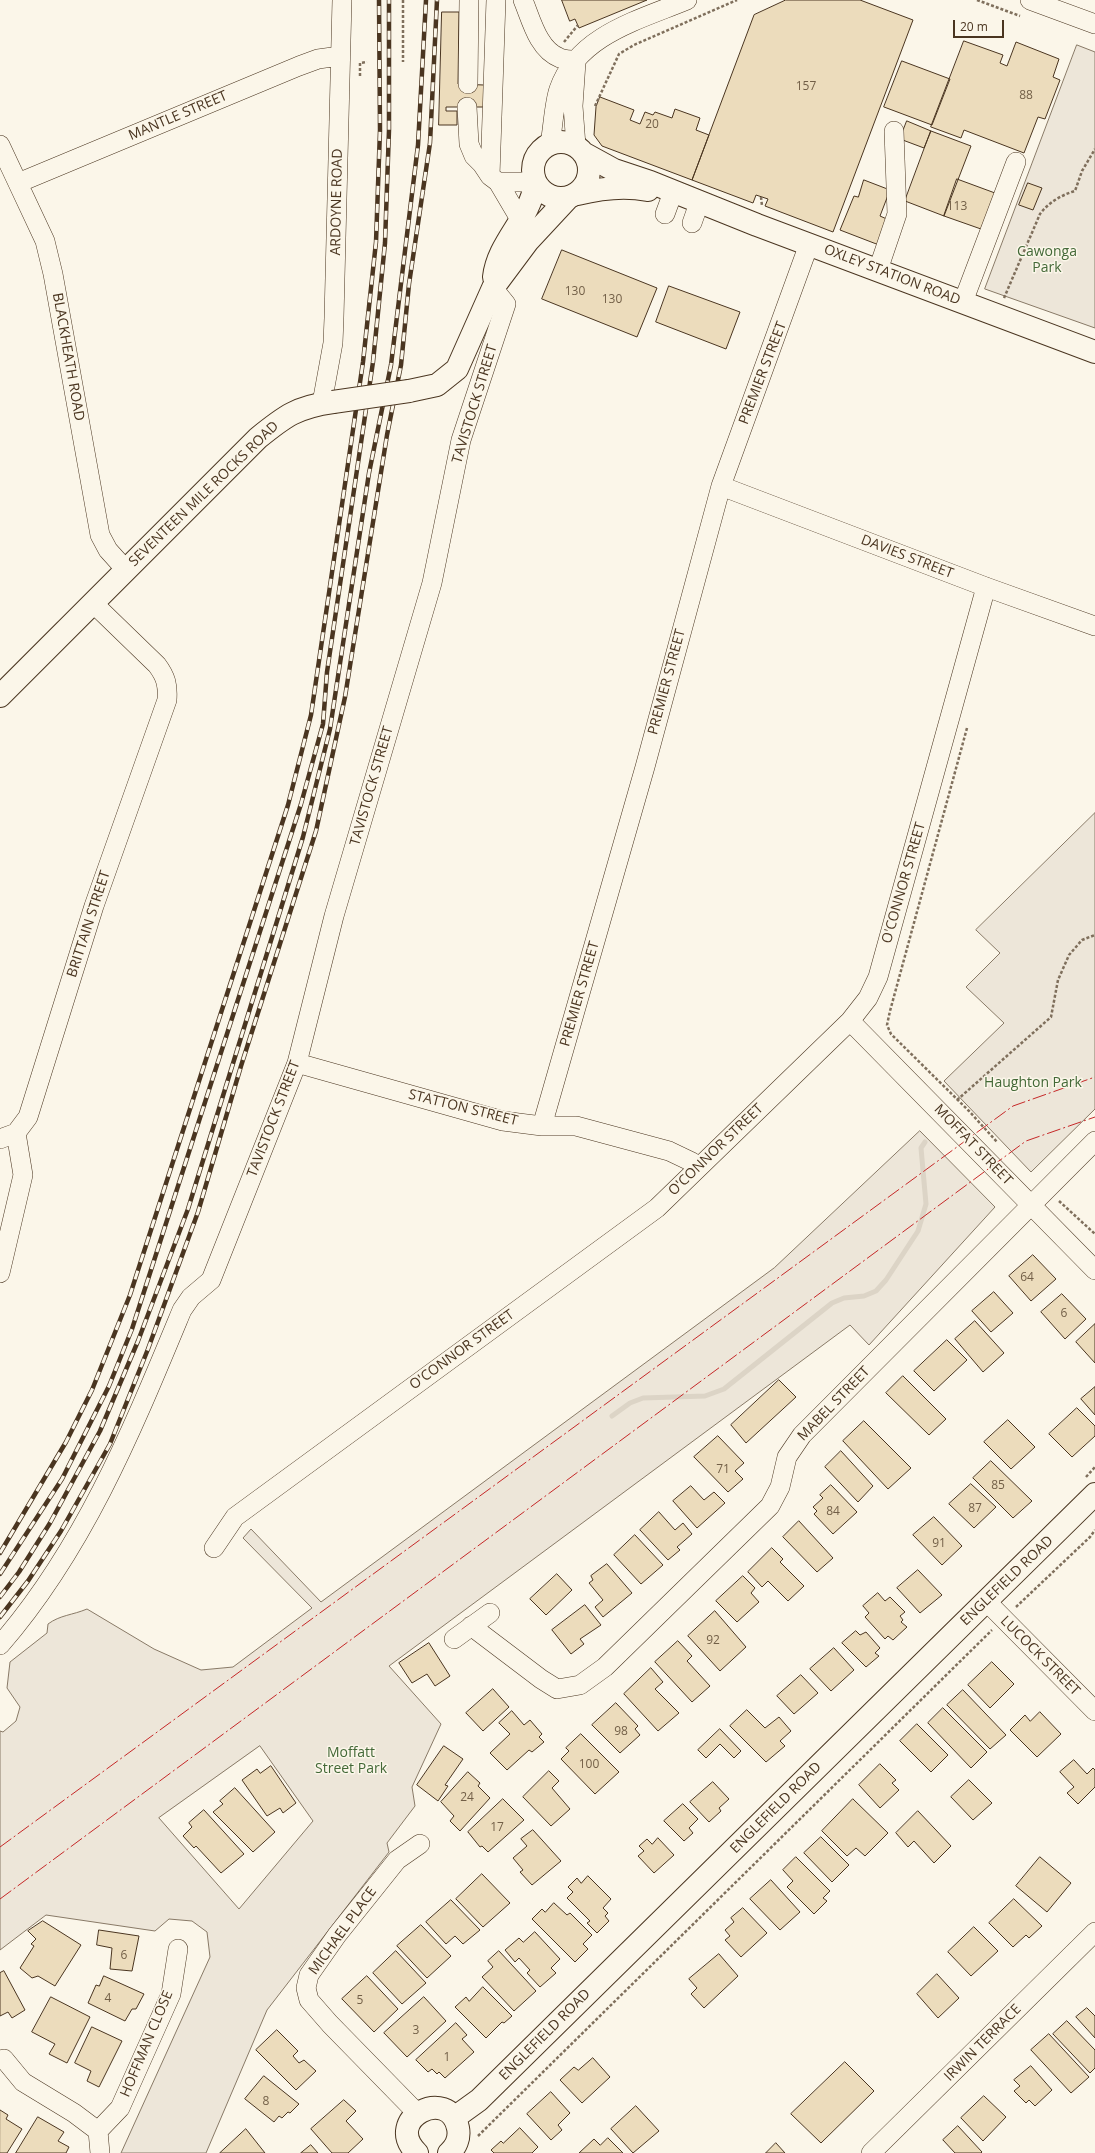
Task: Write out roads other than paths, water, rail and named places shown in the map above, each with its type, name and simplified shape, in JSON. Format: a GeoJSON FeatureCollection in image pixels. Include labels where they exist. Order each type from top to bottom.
{"type":"FeatureCollection","features":[{"type":"Feature","properties":{"kind":"main road"},"geometry":{"type":"LineString","coordinates":[[568,142],[580,150],[588,161],[589,170],[584,187],[573,196],[559,199],[549,197],[541,192],[535,183],[532,165],[535,156],[550,144],[568,142]]}},
{"type":"Feature","properties":{"kind":"main road","name":"OXLEY STATION ROAD"},"geometry":{"type":"LineString","coordinates":[[580,150],[614,170],[650,182],[683,207]]}},
{"type":"Feature","properties":{"kind":"main road","name":"SEVENTEEN MILE ROCKS ROAD"},"geometry":{"type":"LineString","coordinates":[[493,288],[495,267],[505,245],[528,209],[535,183]]}},
{"type":"Feature","properties":{"kind":"main road","name":"OXLEY STATION ROAD"},"geometry":{"type":"LineString","coordinates":[[573,196],[600,189],[622,187],[683,207],[809,244],[1095,352]]}},
{"type":"Feature","properties":{"kind":"main road","name":"SEVENTEEN MILE ROCKS ROAD"},"geometry":{"type":"LineString","coordinates":[[0,696],[258,438],[281,419],[302,408],[327,402],[409,391],[437,385],[457,369],[493,288],[528,241],[573,196]]}},
{"type":"Feature","properties":{"kind":"main road","name":"ENGLEFIELD ROAD"},"geometry":{"type":"LineString","coordinates":[[454,2118],[479,2100],[1095,1494]]}},
{"type":"Feature","properties":{"kind":"main road"},"geometry":{"type":"LineString","coordinates":[[417,2153],[412,2148],[407,2134],[411,2120],[416,2113],[427,2108],[436,2108],[445,2111],[454,2118],[458,2132],[458,2139],[448,2153]]}},
{"type":"Feature","properties":{"kind":"street","name":"ARDOYNE ROAD"},"geometry":{"type":"LineString","coordinates":[[327,402],[334,324],[342,0]]}},
{"type":"Feature","properties":{"kind":"street"},"geometry":{"type":"LineString","coordinates":[[468,84],[469,0]]}},
{"type":"Feature","properties":{"kind":"street"},"geometry":{"type":"LineString","coordinates":[[494,179],[496,0]]}},
{"type":"Feature","properties":{"kind":"street"},"geometry":{"type":"LineString","coordinates":[[523,0],[538,36],[546,50],[560,58],[576,60]]}},
{"type":"Feature","properties":{"kind":"street"},"geometry":{"type":"LineString","coordinates":[[550,144],[558,90],[565,75],[576,60],[604,36],[622,26],[687,0]]}},
{"type":"Feature","properties":{"kind":"street"},"geometry":{"type":"LineString","coordinates":[[1030,0],[1095,24]]}},
{"type":"Feature","properties":{"kind":"street","name":"MANTLE STREET"},"geometry":{"type":"LineString","coordinates":[[18,183],[299,66],[318,59],[340,56]]}},
{"type":"Feature","properties":{"kind":"street"},"geometry":{"type":"LineString","coordinates":[[576,60],[573,106],[580,150]]}},
{"type":"Feature","properties":{"kind":"street"},"geometry":{"type":"LineString","coordinates":[[467,107],[469,144],[474,156],[494,179],[521,221]]}},
{"type":"Feature","properties":{"kind":"street"},"geometry":{"type":"LineString","coordinates":[[878,270],[898,214],[894,131]]}},
{"type":"Feature","properties":{"kind":"street","name":"BLACKHEATH ROAD"},"geometry":{"type":"LineString","coordinates":[[0,145],[45,241],[54,274],[100,535],[108,550],[126,570]]}},
{"type":"Feature","properties":{"kind":"street"},"geometry":{"type":"LineString","coordinates":[[963,302],[1016,162]]}},
{"type":"Feature","properties":{"kind":"street"},"geometry":{"type":"LineString","coordinates":[[494,179],[535,183]]}},
{"type":"Feature","properties":{"kind":"street","name":"PREMIER STREET"},"geometry":{"type":"LineString","coordinates":[[542,1126],[642,775],[721,486],[809,244]]}},
{"type":"Feature","properties":{"kind":"street","name":"TAVISTOCK STREET"},"geometry":{"type":"LineString","coordinates":[[0,1645],[49,1580],[94,1506],[130,1435],[182,1310],[191,1298],[211,1280],[297,1063],[334,916],[432,583],[461,440],[506,304],[493,288]]}},
{"type":"Feature","properties":{"kind":"street","name":"DAVIES STREET"},"geometry":{"type":"LineString","coordinates":[[721,486],[986,587],[1095,626]]}},
{"type":"Feature","properties":{"kind":"street","name":"O'CONNOR STREET"},"geometry":{"type":"LineString","coordinates":[[214,1548],[235,1517],[658,1208],[697,1168],[850,1021],[868,998],[878,977],[986,587]]}},
{"type":"Feature","properties":{"kind":"street","name":"BRITTAIN STREET"},"geometry":{"type":"LineString","coordinates":[[0,1273],[23,1174],[8,1136],[28,1117],[94,906],[167,700],[168,684],[157,665],[93,603]]}},
{"type":"Feature","properties":{"kind":"street","name":"MOFFAT STREET"},"geometry":{"type":"LineString","coordinates":[[850,1021],[1095,1270]]}},
{"type":"Feature","properties":{"kind":"street","name":"STATTON STREET"},"geometry":{"type":"LineString","coordinates":[[297,1063],[504,1121],[542,1126],[576,1126],[670,1150],[692,1162],[697,1168]]}},
{"type":"Feature","properties":{"kind":"street","name":"MABEL STREET"},"geometry":{"type":"LineString","coordinates":[[471,1626],[557,1690],[580,1685],[605,1668],[770,1506],[780,1487],[787,1457],[802,1435],[1095,1141]]}},
{"type":"Feature","properties":{"kind":"street","name":"LUCOCK STREET"},"geometry":{"type":"LineString","coordinates":[[986,1601],[1095,1711]]}},
{"type":"Feature","properties":{"kind":"street"},"geometry":{"type":"LineString","coordinates":[[454,1639],[490,1613]]}},
{"type":"Feature","properties":{"kind":"street","name":"MICHAEL PLACE"},"geometry":{"type":"LineString","coordinates":[[416,2113],[330,2024],[309,2000],[306,1988],[309,1975],[342,1929],[397,1860],[420,1844]]}},
{"type":"Feature","properties":{"kind":"street","name":"IRWIN TERRACE"},"geometry":{"type":"LineString","coordinates":[[871,2153],[1095,1932]]}},
{"type":"Feature","properties":{"kind":"street","name":"HOFFMAN CLOSE"},"geometry":{"type":"LineString","coordinates":[[98,2131],[120,2108],[171,1994],[178,1949]]}},
{"type":"Feature","properties":{"kind":"street"},"geometry":{"type":"LineString","coordinates":[[4,2059],[23,2082],[74,2113],[98,2131],[100,2153]]}},
{"type":"Feature","properties":{"kind":"waterway"},"geometry":{"type":"LineString","coordinates":[[612,1416],[630,1403],[643,1398],[705,1396],[724,1389],[832,1303],[844,1298],[864,1296],[876,1291],[886,1280],[918,1231],[926,1204],[921,1148],[925,1142]]}},
{"type":"Feature","properties":{"kind":"railway"},"geometry":{"type":"LineString","coordinates":[[0,1553],[66,1442],[92,1390],[130,1295],[288,805],[311,715],[363,362],[376,242],[380,130],[379,0]]}},
{"type":"Feature","properties":{"kind":"railway"},"geometry":{"type":"LineString","coordinates":[[0,1574],[62,1479],[109,1386],[132,1329],[301,804],[323,724],[327,672],[373,362],[385,243],[389,130],[389,0]]}},
{"type":"Feature","properties":{"kind":"railway"},"geometry":{"type":"LineString","coordinates":[[0,1597],[19,1572],[50,1523],[100,1431],[138,1341],[188,1209],[303,837],[330,729],[369,473],[391,365],[418,145],[426,0]]}},
{"type":"Feature","properties":{"kind":"railway"},"geometry":{"type":"LineString","coordinates":[[0,1617],[28,1581],[61,1531],[110,1444],[148,1349],[198,1212],[241,1066],[316,831],[345,697],[387,435],[401,365],[409,284],[430,143],[437,0]]}},
{"type":"Feature","properties":{"kind":"park label","name":"Cawonga Park"},"geometry":{"type":"Point","coordinates":[1047,260]}},
{"type":"Feature","properties":{"kind":"park label","name":"Haughton Park"},"geometry":{"type":"Point","coordinates":[1033,1083]}},
{"type":"Feature","properties":{"kind":"park label","name":"Moffatt Street Park"},"geometry":{"type":"Point","coordinates":[351,1762]}}]}
